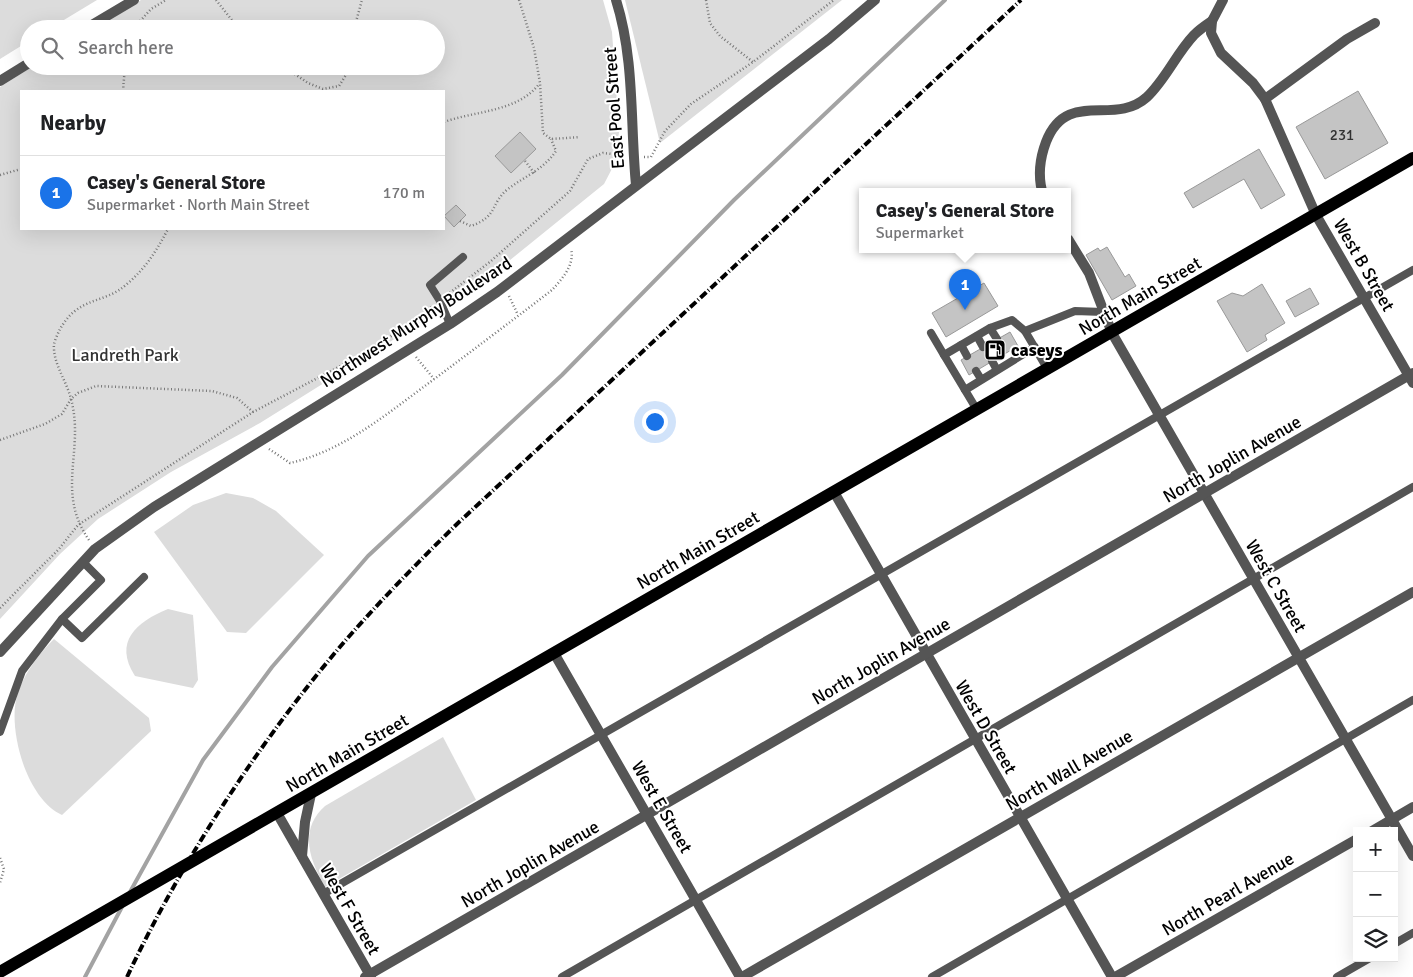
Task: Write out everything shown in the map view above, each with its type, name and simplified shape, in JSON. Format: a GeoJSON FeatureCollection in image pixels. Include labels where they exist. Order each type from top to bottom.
{"type":"FeatureCollection","features":[{"type":"Feature","properties":{"kind":"main road","name":"North Main Street"},"geometry":{"type":"LineString","coordinates":[[0,972],[1413,158]]}},
{"type":"Feature","properties":{"kind":"street"},"geometry":{"type":"LineString","coordinates":[[101,20],[134,0]]}},
{"type":"Feature","properties":{"kind":"street","name":"East Pool Street"},"geometry":{"type":"LineString","coordinates":[[616,0],[623,22],[630,67],[633,156],[636,185]]}},
{"type":"Feature","properties":{"kind":"street","name":"Northwest Murphy Boulevard"},"geometry":{"type":"LineString","coordinates":[[0,652],[95,549],[154,507],[450,324],[568,238],[829,39],[876,0]]}},
{"type":"Feature","properties":{"kind":"street"},"geometry":{"type":"LineString","coordinates":[[1042,188],[1039,173],[1041,160],[1051,130],[1065,116],[1072,113],[1083,110],[1113,110],[1141,101],[1153,90],[1194,35],[1212,21],[1224,0]]}},
{"type":"Feature","properties":{"kind":"street","name":"West B Street"},"geometry":{"type":"LineString","coordinates":[[1212,21],[1210,33],[1217,47],[1232,64],[1253,82],[1265,99],[1316,215],[1412,377]]}},
{"type":"Feature","properties":{"kind":"street"},"geometry":{"type":"LineString","coordinates":[[1265,99],[1347,39],[1375,23]]}},
{"type":"Feature","properties":{"kind":"street"},"geometry":{"type":"LineString","coordinates":[[0,80],[20,68]]}},
{"type":"Feature","properties":{"kind":"street","name":"West C Street"},"geometry":{"type":"LineString","coordinates":[[1071,244],[1089,273],[1112,333],[1413,856]]}},
{"type":"Feature","properties":{"kind":"street","name":"North Joplin Avenue"},"geometry":{"type":"LineString","coordinates":[[368,976],[1204,493],[1412,377]]}},
{"type":"Feature","properties":{"kind":"street","name":"West D Street"},"geometry":{"type":"LineString","coordinates":[[834,492],[1066,900],[1113,977]]}},
{"type":"Feature","properties":{"kind":"street","name":"North Wall Avenue"},"geometry":{"type":"LineString","coordinates":[[741,977],[1413,592]]}},
{"type":"Feature","properties":{"kind":"street","name":"West E Street"},"geometry":{"type":"LineString","coordinates":[[554,653],[741,977]]}},
{"type":"Feature","properties":{"kind":"street","name":"West F Street"},"geometry":{"type":"LineString","coordinates":[[302,857],[305,822],[311,794]]}},
{"type":"Feature","properties":{"kind":"street"},"geometry":{"type":"LineString","coordinates":[[1379,827],[1413,807]]}},
{"type":"Feature","properties":{"kind":"street","name":"West F Street"},"geometry":{"type":"LineString","coordinates":[[277,813],[368,976]]}},
{"type":"Feature","properties":{"kind":"street","name":"North Pearl Avenue"},"geometry":{"type":"LineString","coordinates":[[1113,977],[1353,841]]}},
{"type":"Feature","properties":{"kind":"lane"},"geometry":{"type":"LineString","coordinates":[[450,324],[440,300],[430,285],[463,257]]}},
{"type":"Feature","properties":{"kind":"lane"},"geometry":{"type":"LineString","coordinates":[[323,894],[1413,270]]}},
{"type":"Feature","properties":{"kind":"lane"},"geometry":{"type":"LineString","coordinates":[[1025,332],[1075,311],[1103,312]]}},
{"type":"Feature","properties":{"kind":"lane"},"geometry":{"type":"LineString","coordinates":[[944,355],[990,328],[1012,320],[1025,332],[1048,370]]}},
{"type":"Feature","properties":{"kind":"lane"},"geometry":{"type":"LineString","coordinates":[[990,328],[997,339]]}},
{"type":"Feature","properties":{"kind":"lane"},"geometry":{"type":"LineString","coordinates":[[931,333],[977,410]]}},
{"type":"Feature","properties":{"kind":"lane"},"geometry":{"type":"LineString","coordinates":[[977,336],[983,347]]}},
{"type":"Feature","properties":{"kind":"lane"},"geometry":{"type":"LineString","coordinates":[[961,344],[968,356]]}},
{"type":"Feature","properties":{"kind":"lane"},"geometry":{"type":"LineString","coordinates":[[965,390],[1035,347]]}},
{"type":"Feature","properties":{"kind":"lane"},"geometry":{"type":"LineString","coordinates":[[1006,353],[1011,362]]}},
{"type":"Feature","properties":{"kind":"lane"},"geometry":{"type":"LineString","coordinates":[[992,361],[997,370]]}},
{"type":"Feature","properties":{"kind":"lane"},"geometry":{"type":"LineString","coordinates":[[976,371],[981,379]]}},
{"type":"Feature","properties":{"kind":"lane"},"geometry":{"type":"LineString","coordinates":[[562,977],[1413,487]]}},
{"type":"Feature","properties":{"kind":"lane"},"geometry":{"type":"LineString","coordinates":[[0,732],[22,671],[62,619],[101,580],[83,562]]}},
{"type":"Feature","properties":{"kind":"lane"},"geometry":{"type":"LineString","coordinates":[[62,619],[82,638],[144,578]]}},
{"type":"Feature","properties":{"kind":"lane"},"geometry":{"type":"LineString","coordinates":[[932,977],[1413,700]]}},
{"type":"Feature","properties":{"kind":"lane"},"geometry":{"type":"LineString","coordinates":[[1398,942],[1413,934]]}},
{"type":"Feature","properties":{"kind":"lane"},"geometry":{"type":"LineString","coordinates":[[1337,977],[1363,962]]}},
{"type":"Feature","properties":{"kind":"path"},"geometry":{"type":"LineString","coordinates":[[141,20],[151,9],[166,0]]}},
{"type":"Feature","properties":{"kind":"path"},"geometry":{"type":"LineString","coordinates":[[216,0],[232,20]]}},
{"type":"Feature","properties":{"kind":"path"},"geometry":{"type":"LineString","coordinates":[[356,20],[362,0]]}},
{"type":"Feature","properties":{"kind":"path"},"geometry":{"type":"LineString","coordinates":[[460,221],[471,226],[484,221],[494,211],[506,190],[535,174],[548,164],[556,152],[551,139],[543,133],[540,83],[534,48],[519,0]]}},
{"type":"Feature","properties":{"kind":"path"},"geometry":{"type":"LineString","coordinates":[[706,0],[710,24],[720,36],[753,62]]}},
{"type":"Feature","properties":{"kind":"path"},"geometry":{"type":"LineString","coordinates":[[0,608],[59,549],[78,525],[254,412],[350,361],[398,332],[491,260],[570,191],[588,159],[603,153],[650,157],[665,131],[681,114],[834,0]]}},
{"type":"Feature","properties":{"kind":"path"},"geometry":{"type":"LineString","coordinates":[[123,90],[124,75]]}},
{"type":"Feature","properties":{"kind":"path"},"geometry":{"type":"LineString","coordinates":[[296,75],[308,84],[323,89],[339,86],[346,75]]}},
{"type":"Feature","properties":{"kind":"path"},"geometry":{"type":"LineString","coordinates":[[445,122],[508,104],[532,93],[540,83]]}},
{"type":"Feature","properties":{"kind":"path"},"geometry":{"type":"LineString","coordinates":[[551,139],[580,137]]}},
{"type":"Feature","properties":{"kind":"path"},"geometry":{"type":"LineString","coordinates":[[525,162],[535,174]]}},
{"type":"Feature","properties":{"kind":"path"},"geometry":{"type":"LineString","coordinates":[[0,175],[20,169]]}},
{"type":"Feature","properties":{"kind":"path"},"geometry":{"type":"LineString","coordinates":[[95,549],[78,525],[72,502],[71,478],[76,436],[71,399],[67,384],[55,359],[53,346],[68,315],[89,302],[125,286],[147,266],[167,230]]}},
{"type":"Feature","properties":{"kind":"path"},"geometry":{"type":"LineString","coordinates":[[261,441],[272,452],[290,463],[311,459],[362,431],[406,402],[434,379],[453,368],[552,290],[568,270],[572,253],[568,238]]}},
{"type":"Feature","properties":{"kind":"path"},"geometry":{"type":"LineString","coordinates":[[504,286],[518,316]]}},
{"type":"Feature","properties":{"kind":"path"},"geometry":{"type":"LineString","coordinates":[[410,349],[434,379]]}},
{"type":"Feature","properties":{"kind":"path"},"geometry":{"type":"LineString","coordinates":[[0,440],[45,424],[62,414],[71,399],[78,393],[96,386],[212,391],[237,398],[254,412]]}},
{"type":"Feature","properties":{"kind":"path"},"geometry":{"type":"LineString","coordinates":[[0,858],[4,869],[0,883]]}},
{"type":"Feature","properties":{"kind":"green space"},"geometry":{"type":"Polygon","coordinates":[[[0,0],[97,0],[64,20],[20,20],[20,47],[0,59],[0,0]]]}},
{"type":"Feature","properties":{"kind":"green space","name":"Landreth Park"},"geometry":{"type":"Polygon","coordinates":[[[141,0],[603,0],[612,32],[619,132],[616,161],[604,184],[473,290],[260,423],[171,472],[98,519],[60,554],[0,619],[0,87],[20,74],[445,75],[445,20],[109,20],[141,0]]]}},
{"type":"Feature","properties":{"kind":"green space"},"geometry":{"type":"Polygon","coordinates":[[[625,0],[842,0],[660,143],[625,0]]]}},
{"type":"Feature","properties":{"kind":"green space"},"geometry":{"type":"Polygon","coordinates":[[[226,493],[253,498],[276,511],[324,555],[246,633],[227,632],[154,532],[193,505],[226,493]]]}},
{"type":"Feature","properties":{"kind":"green space"},"geometry":{"type":"Polygon","coordinates":[[[168,609],[193,615],[198,680],[193,688],[135,676],[129,664],[126,653],[127,643],[131,635],[146,620],[168,609]]]}},
{"type":"Feature","properties":{"kind":"green space"},"geometry":{"type":"Polygon","coordinates":[[[54,639],[149,718],[151,731],[62,815],[39,796],[24,765],[15,731],[18,691],[36,659],[54,639]]]}},
{"type":"Feature","properties":{"kind":"green space"},"geometry":{"type":"Polygon","coordinates":[[[443,737],[476,800],[325,887],[315,867],[309,846],[309,835],[317,815],[325,806],[443,737]]]}},
{"type":"Feature","properties":{"kind":"building"},"geometry":{"type":"Polygon","coordinates":[[[1358,91],[1388,143],[1325,179],[1296,127],[1358,91]]]}},
{"type":"Feature","properties":{"kind":"building"},"geometry":{"type":"Polygon","coordinates":[[[520,132],[536,149],[511,173],[495,156],[520,132]]]}},
{"type":"Feature","properties":{"kind":"building"},"geometry":{"type":"Polygon","coordinates":[[[1259,149],[1285,195],[1261,209],[1244,179],[1193,208],[1184,193],[1259,149]]]}},
{"type":"Feature","properties":{"kind":"building"},"geometry":{"type":"Polygon","coordinates":[[[456,205],[466,215],[454,227],[445,215],[456,205]]]}},
{"type":"Feature","properties":{"kind":"building"},"geometry":{"type":"Polygon","coordinates":[[[1107,247],[1125,277],[1129,274],[1136,286],[1112,300],[1086,255],[1098,248],[1100,251],[1107,247]]]}},
{"type":"Feature","properties":{"kind":"building"},"geometry":{"type":"Polygon","coordinates":[[[984,283],[998,306],[946,337],[932,313],[984,283]]]}},
{"type":"Feature","properties":{"kind":"building"},"geometry":{"type":"Polygon","coordinates":[[[1262,284],[1285,323],[1265,335],[1267,340],[1247,352],[1217,301],[1232,293],[1243,296],[1262,284]]]}},
{"type":"Feature","properties":{"kind":"building"},"geometry":{"type":"Polygon","coordinates":[[[1310,288],[1319,304],[1295,317],[1286,301],[1310,288]]]}},
{"type":"Feature","properties":{"kind":"building","name":"caseys"},"geometry":{"type":"Polygon","coordinates":[[[1010,332],[1018,346],[969,375],[961,360],[1010,332]]]}},
{"type":"Feature","properties":{"kind":"waterway"},"geometry":{"type":"LineString","coordinates":[[130,892],[203,760],[272,667],[368,556],[562,375],[734,200],[945,0]]}},
{"type":"Feature","properties":{"kind":"waterway"},"geometry":{"type":"LineString","coordinates":[[85,977],[123,905]]}},
{"type":"Feature","properties":{"kind":"railway"},"geometry":{"type":"LineString","coordinates":[[127,977],[172,889],[225,802],[283,718],[345,641],[372,611],[458,523],[1021,0]]}},
{"type":"Feature","properties":{"kind":"place","name":"Casey's General Store"},"geometry":{"type":"Point","coordinates":[965,310]}},
{"type":"Feature","properties":{"kind":"place","name":"caseys"},"geometry":{"type":"Point","coordinates":[995,350]}}]}
